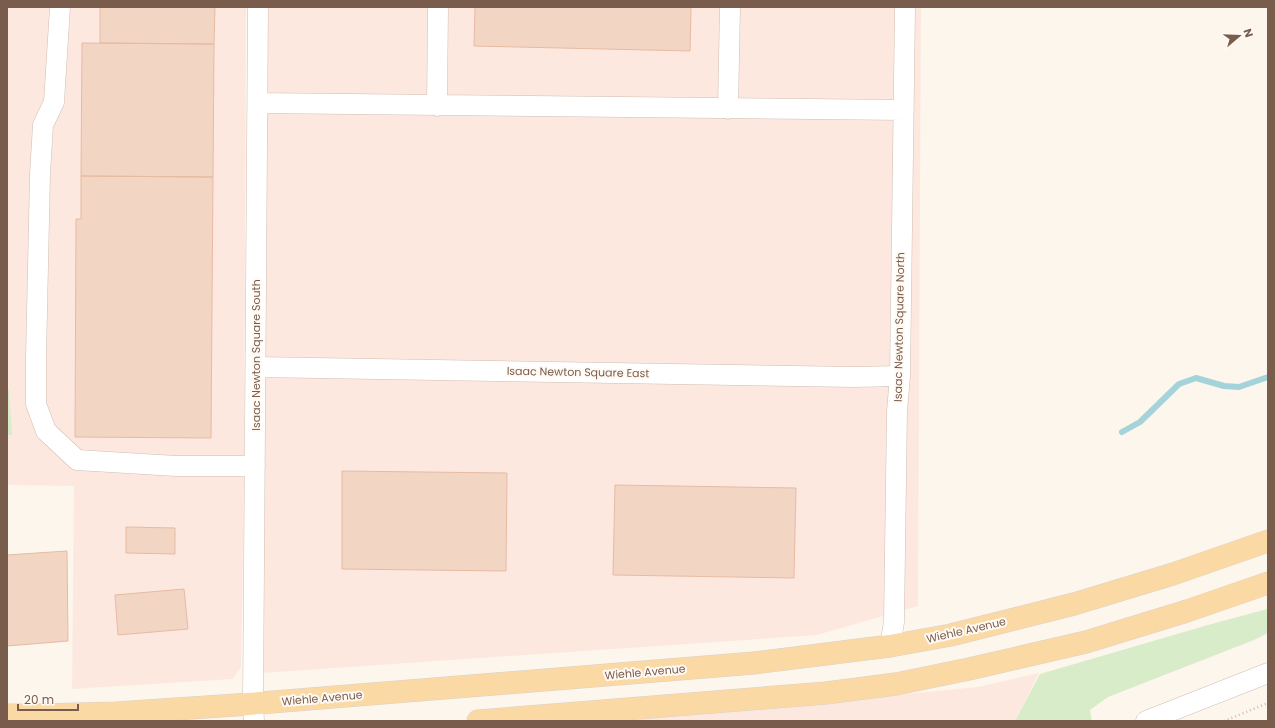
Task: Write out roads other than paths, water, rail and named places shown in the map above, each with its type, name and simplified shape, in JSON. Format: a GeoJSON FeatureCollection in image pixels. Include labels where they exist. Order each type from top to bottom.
{"type":"FeatureCollection","features":[{"type":"Feature","properties":{"kind":"main road","name":"Wiehle Avenue"},"geometry":{"type":"LineString","coordinates":[[7,715],[116,712],[254,712],[754,663],[890,646],[951,635],[1074,604],[1173,574],[1268,541]]}},
{"type":"Feature","properties":{"kind":"main road"},"geometry":{"type":"LineString","coordinates":[[478,721],[560,718],[826,693],[896,684],[1086,642],[1187,611],[1268,583]]}},
{"type":"Feature","properties":{"kind":"street"},"geometry":{"type":"LineString","coordinates":[[60,7],[54,102],[43,125],[40,174],[36,404],[46,431],[77,460],[176,466],[255,466]]}},
{"type":"Feature","properties":{"kind":"street","name":"Isaac Newton Square South"},"geometry":{"type":"LineString","coordinates":[[254,712],[258,7]]}},
{"type":"Feature","properties":{"kind":"street"},"geometry":{"type":"LineString","coordinates":[[437,106],[438,7]]}},
{"type":"Feature","properties":{"kind":"street"},"geometry":{"type":"LineString","coordinates":[[728,109],[730,7]]}},
{"type":"Feature","properties":{"kind":"street","name":"Isaac Newton Square North"},"geometry":{"type":"LineString","coordinates":[[890,646],[894,622],[900,376],[905,7]]}},
{"type":"Feature","properties":{"kind":"street"},"geometry":{"type":"LineString","coordinates":[[258,103],[904,110]]}},
{"type":"Feature","properties":{"kind":"street","name":"Isaac Newton Square East"},"geometry":{"type":"LineString","coordinates":[[256,367],[854,377],[900,376]]}},
{"type":"Feature","properties":{"kind":"street"},"geometry":{"type":"LineString","coordinates":[[1146,721],[1268,674]]}},
{"type":"Feature","properties":{"kind":"waterway"},"geometry":{"type":"LineString","coordinates":[[1122,432],[1140,422],[1179,384],[1196,378],[1224,386],[1239,387],[1268,377]]}}]}
